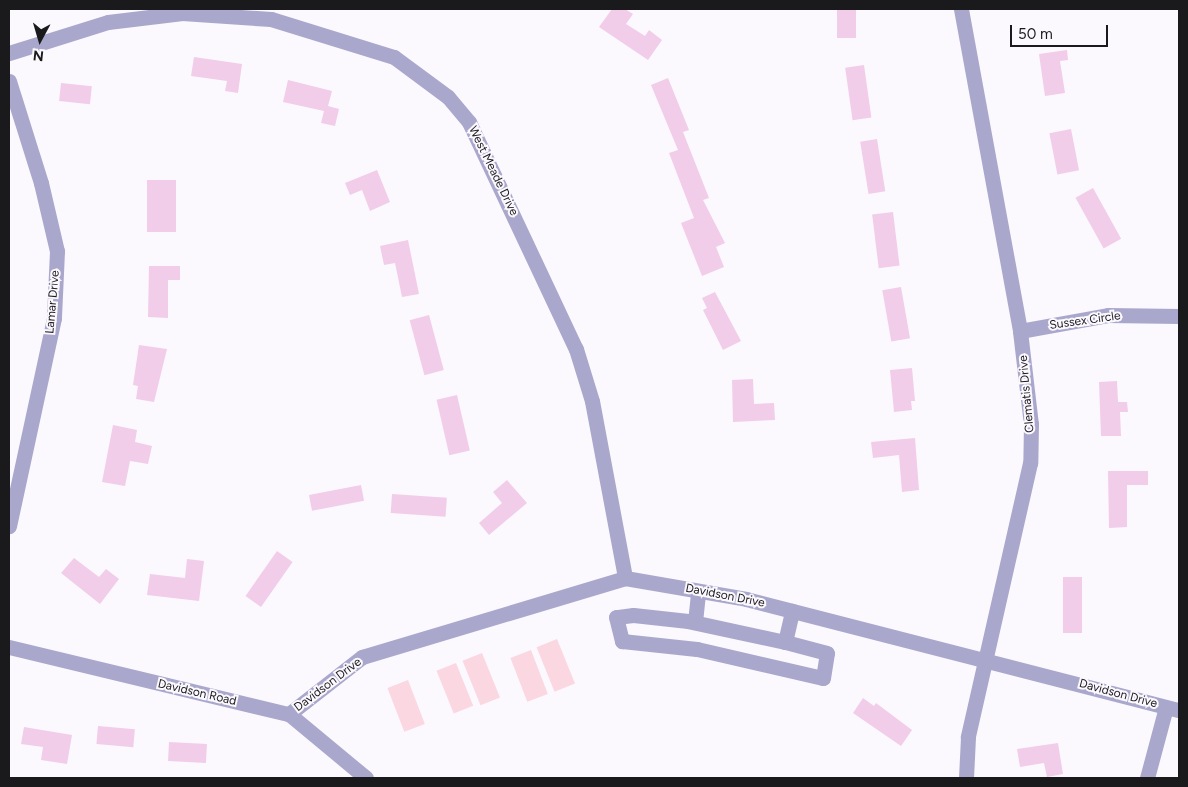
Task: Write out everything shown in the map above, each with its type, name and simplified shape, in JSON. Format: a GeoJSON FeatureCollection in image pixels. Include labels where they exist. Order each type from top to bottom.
{"type":"FeatureCollection","features":[{"type":"Feature","properties":{"kind":"street","name":"Clematis Drive"},"geometry":{"type":"LineString","coordinates":[[961,9],[1020,331],[1031,424],[1030,463],[968,737],[966,778]]}},
{"type":"Feature","properties":{"kind":"street","name":"West Meade Drive"},"geometry":{"type":"LineString","coordinates":[[9,53],[108,22],[182,13],[271,19],[394,57],[448,97],[473,130],[576,350],[592,402],[625,578]]}},
{"type":"Feature","properties":{"kind":"street","name":"Lamar Drive"},"geometry":{"type":"LineString","coordinates":[[9,81],[41,183],[57,251],[54,318],[9,526]]}},
{"type":"Feature","properties":{"kind":"street","name":"Sussex Circle"},"geometry":{"type":"LineString","coordinates":[[1020,331],[1108,315],[1179,316]]}},
{"type":"Feature","properties":{"kind":"street","name":"Davidson Drive"},"geometry":{"type":"LineString","coordinates":[[289,714],[362,657],[625,578],[792,610],[1173,709]]}},
{"type":"Feature","properties":{"kind":"street"},"geometry":{"type":"LineString","coordinates":[[695,622],[698,591]]}},
{"type":"Feature","properties":{"kind":"street"},"geometry":{"type":"LineString","coordinates":[[785,642],[792,610]]}},
{"type":"Feature","properties":{"kind":"street"},"geometry":{"type":"LineString","coordinates":[[633,615],[695,622],[785,642],[827,653],[823,678],[696,649],[622,641],[616,617],[633,615]]}},
{"type":"Feature","properties":{"kind":"street","name":"Davidson Road"},"geometry":{"type":"LineString","coordinates":[[9,647],[289,714],[366,778]]}},
{"type":"Feature","properties":{"kind":"street"},"geometry":{"type":"LineString","coordinates":[[1147,778],[1173,709]]}},
{"type":"Feature","properties":{"kind":"shaded area"},"geometry":{"type":"Polygon","coordinates":[[[557,639],[575,684],[555,692],[537,647],[557,639]]]}},
{"type":"Feature","properties":{"kind":"shaded area"},"geometry":{"type":"Polygon","coordinates":[[[531,650],[548,694],[527,702],[510,658],[531,650]]]}},
{"type":"Feature","properties":{"kind":"shaded area"},"geometry":{"type":"Polygon","coordinates":[[[482,653],[500,698],[481,705],[463,661],[482,653]]]}},
{"type":"Feature","properties":{"kind":"shaded area"},"geometry":{"type":"Polygon","coordinates":[[[456,663],[473,706],[454,714],[437,671],[456,663]]]}},
{"type":"Feature","properties":{"kind":"shaded area"},"geometry":{"type":"Polygon","coordinates":[[[408,680],[425,724],[404,732],[387,688],[408,680]]]}},
{"type":"Feature","properties":{"kind":"building"},"geometry":{"type":"Polygon","coordinates":[[[612,9],[625,9],[633,14],[626,24],[645,36],[649,30],[662,40],[648,60],[599,27],[612,9]]]}},
{"type":"Feature","properties":{"kind":"building"},"geometry":{"type":"Polygon","coordinates":[[[837,9],[856,9],[856,38],[837,38],[837,9]]]}},
{"type":"Feature","properties":{"kind":"building"},"geometry":{"type":"Polygon","coordinates":[[[1067,50],[1068,60],[1060,61],[1065,93],[1045,96],[1039,54],[1067,50]]]}},
{"type":"Feature","properties":{"kind":"building"},"geometry":{"type":"Polygon","coordinates":[[[194,57],[242,64],[238,93],[225,91],[227,81],[191,76],[194,57]]]}},
{"type":"Feature","properties":{"kind":"building"},"geometry":{"type":"Polygon","coordinates":[[[864,65],[871,117],[853,120],[845,68],[864,65]]]}},
{"type":"Feature","properties":{"kind":"building"},"geometry":{"type":"Polygon","coordinates":[[[668,78],[689,130],[683,132],[709,198],[703,200],[725,243],[716,247],[724,267],[702,276],[681,223],[694,218],[669,153],[678,150],[651,85],[668,78]]]}},
{"type":"Feature","properties":{"kind":"building"},"geometry":{"type":"Polygon","coordinates":[[[288,80],[332,91],[328,106],[339,109],[335,126],[321,123],[324,111],[283,102],[288,80]]]}},
{"type":"Feature","properties":{"kind":"building"},"geometry":{"type":"Polygon","coordinates":[[[61,83],[92,86],[90,104],[59,101],[61,83]]]}},
{"type":"Feature","properties":{"kind":"building"},"geometry":{"type":"Polygon","coordinates":[[[1071,129],[1079,170],[1057,174],[1049,133],[1071,129]]]}},
{"type":"Feature","properties":{"kind":"building"},"geometry":{"type":"Polygon","coordinates":[[[877,139],[885,191],[869,194],[860,142],[877,139]]]}},
{"type":"Feature","properties":{"kind":"building"},"geometry":{"type":"Polygon","coordinates":[[[377,170],[390,202],[370,211],[362,190],[350,195],[345,183],[377,170]]]}},
{"type":"Feature","properties":{"kind":"building"},"geometry":{"type":"Polygon","coordinates":[[[147,180],[176,180],[176,232],[147,232],[147,180]]]}},
{"type":"Feature","properties":{"kind":"building"},"geometry":{"type":"Polygon","coordinates":[[[1093,188],[1121,239],[1104,248],[1076,198],[1093,188]]]}},
{"type":"Feature","properties":{"kind":"building"},"geometry":{"type":"Polygon","coordinates":[[[893,212],[900,266],[879,268],[872,215],[893,212]]]}},
{"type":"Feature","properties":{"kind":"building"},"geometry":{"type":"Polygon","coordinates":[[[408,240],[419,294],[402,297],[395,263],[384,265],[380,246],[408,240]]]}},
{"type":"Feature","properties":{"kind":"building"},"geometry":{"type":"Polygon","coordinates":[[[149,266],[180,266],[180,280],[168,280],[168,318],[148,317],[149,266]]]}},
{"type":"Feature","properties":{"kind":"building"},"geometry":{"type":"Polygon","coordinates":[[[901,287],[910,338],[891,342],[882,290],[901,287]]]}},
{"type":"Feature","properties":{"kind":"building"},"geometry":{"type":"Polygon","coordinates":[[[715,292],[741,341],[723,350],[703,310],[707,308],[702,298],[715,292]]]}},
{"type":"Feature","properties":{"kind":"building"},"geometry":{"type":"Polygon","coordinates":[[[429,315],[444,370],[424,375],[410,320],[429,315]]]}},
{"type":"Feature","properties":{"kind":"building"},"geometry":{"type":"Polygon","coordinates":[[[139,345],[167,349],[154,402],[136,399],[138,386],[133,385],[139,345]]]}},
{"type":"Feature","properties":{"kind":"building"},"geometry":{"type":"Polygon","coordinates":[[[912,368],[915,401],[911,401],[912,410],[894,412],[890,370],[912,368]]]}},
{"type":"Feature","properties":{"kind":"building"},"geometry":{"type":"Polygon","coordinates":[[[753,379],[754,404],[774,403],[775,420],[733,422],[732,380],[753,379]]]}},
{"type":"Feature","properties":{"kind":"building"},"geometry":{"type":"Polygon","coordinates":[[[1117,381],[1118,402],[1127,402],[1128,412],[1120,412],[1121,436],[1101,436],[1099,382],[1117,381]]]}},
{"type":"Feature","properties":{"kind":"building"},"geometry":{"type":"Polygon","coordinates":[[[457,395],[470,451],[449,455],[437,400],[457,395]]]}},
{"type":"Feature","properties":{"kind":"building"},"geometry":{"type":"Polygon","coordinates":[[[113,425],[137,430],[135,442],[152,446],[148,464],[130,461],[125,486],[102,482],[113,425]]]}},
{"type":"Feature","properties":{"kind":"building"},"geometry":{"type":"Polygon","coordinates":[[[915,438],[919,490],[902,492],[899,455],[873,458],[871,442],[915,438]]]}},
{"type":"Feature","properties":{"kind":"building"},"geometry":{"type":"Polygon","coordinates":[[[1108,471],[1148,471],[1148,485],[1127,485],[1127,527],[1109,528],[1108,471]]]}},
{"type":"Feature","properties":{"kind":"building"},"geometry":{"type":"Polygon","coordinates":[[[507,480],[527,503],[489,535],[479,523],[502,503],[493,492],[507,480]]]}},
{"type":"Feature","properties":{"kind":"building"},"geometry":{"type":"Polygon","coordinates":[[[361,485],[364,501],[312,511],[309,495],[361,485]]]}},
{"type":"Feature","properties":{"kind":"building"},"geometry":{"type":"Polygon","coordinates":[[[392,494],[447,498],[446,517],[391,513],[392,494]]]}},
{"type":"Feature","properties":{"kind":"building"},"geometry":{"type":"Polygon","coordinates":[[[277,551],[293,562],[261,607],[245,596],[277,551]]]}},
{"type":"Feature","properties":{"kind":"building"},"geometry":{"type":"Polygon","coordinates":[[[74,558],[99,577],[106,569],[119,579],[100,604],[61,573],[74,558]]]}},
{"type":"Feature","properties":{"kind":"building"},"geometry":{"type":"Polygon","coordinates":[[[187,559],[204,561],[199,601],[147,595],[150,574],[185,578],[187,559]]]}},
{"type":"Feature","properties":{"kind":"building"},"geometry":{"type":"Polygon","coordinates":[[[1063,577],[1082,577],[1082,633],[1063,633],[1063,577]]]}},
{"type":"Feature","properties":{"kind":"building"},"geometry":{"type":"Polygon","coordinates":[[[863,698],[874,706],[876,703],[912,730],[901,746],[853,713],[863,698]]]}},
{"type":"Feature","properties":{"kind":"building"},"geometry":{"type":"Polygon","coordinates":[[[98,726],[135,729],[133,747],[96,744],[98,726]]]}},
{"type":"Feature","properties":{"kind":"building"},"geometry":{"type":"Polygon","coordinates":[[[24,727],[72,735],[67,764],[41,760],[43,747],[21,744],[24,727]]]}},
{"type":"Feature","properties":{"kind":"building"},"geometry":{"type":"Polygon","coordinates":[[[169,742],[207,744],[206,763],[168,761],[169,742]]]}},
{"type":"Feature","properties":{"kind":"building"},"geometry":{"type":"Polygon","coordinates":[[[1058,743],[1063,774],[1047,777],[1044,763],[1020,767],[1017,749],[1058,743]]]}}]}
